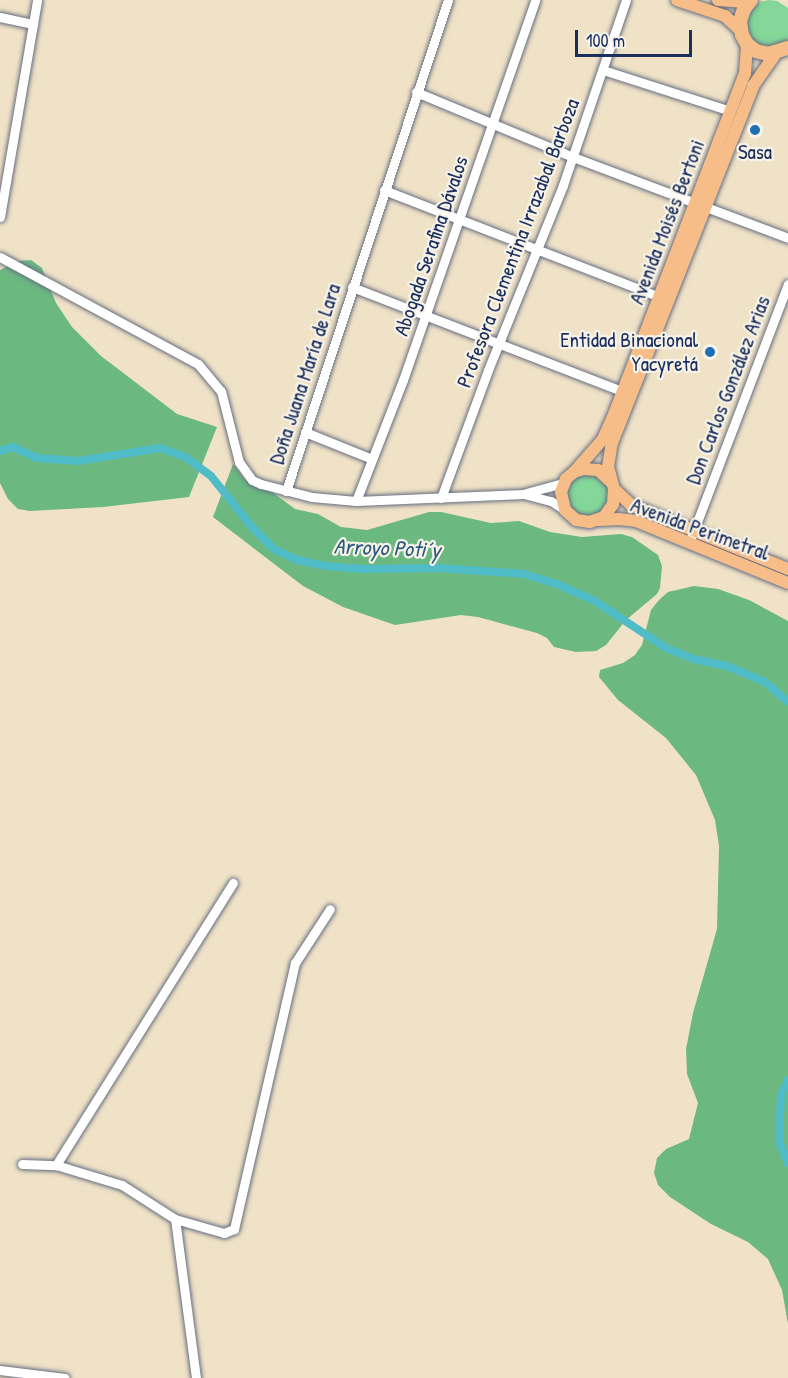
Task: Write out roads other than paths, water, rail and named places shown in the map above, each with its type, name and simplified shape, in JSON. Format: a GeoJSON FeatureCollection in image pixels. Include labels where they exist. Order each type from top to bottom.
{"type":"FeatureCollection","features":[{"type":"Feature","properties":{"kind":"highway"},"geometry":{"type":"LineString","coordinates":[[750,1],[740,17],[740,30],[747,44],[760,52],[785,50]]}},
{"type":"Feature","properties":{"kind":"main road"},"geometry":{"type":"LineString","coordinates":[[677,0],[725,16],[740,30]]}},
{"type":"Feature","properties":{"kind":"main road"},"geometry":{"type":"LineString","coordinates":[[718,0],[750,1]]}},
{"type":"Feature","properties":{"kind":"main road","name":"Avenida Moisés Bertoni"},"geometry":{"type":"LineString","coordinates":[[564,483],[603,439],[627,393],[701,204],[747,66],[747,44]]}},
{"type":"Feature","properties":{"kind":"main road","name":"Avenida Moisés Bertoni"},"geometry":{"type":"LineString","coordinates":[[701,204],[753,86],[785,50]]}},
{"type":"Feature","properties":{"kind":"main road","name":"Avenida Moisés Bertoni"},"geometry":{"type":"LineString","coordinates":[[597,520],[610,511],[615,497],[610,451],[627,393]]}},
{"type":"Feature","properties":{"kind":"main road"},"geometry":{"type":"LineString","coordinates":[[574,472],[583,469],[598,470],[612,485]]}},
{"type":"Feature","properties":{"kind":"main road"},"geometry":{"type":"LineString","coordinates":[[564,483],[561,501],[565,510],[583,522],[597,520]]}},
{"type":"Feature","properties":{"kind":"main road","name":"Avenida Perimetral"},"geometry":{"type":"LineString","coordinates":[[612,485],[631,505],[695,531],[787,576]]}},
{"type":"Feature","properties":{"kind":"main road","name":"Avenida Perimetral"},"geometry":{"type":"LineString","coordinates":[[597,520],[627,519],[689,543],[787,576]]}},
{"type":"Feature","properties":{"kind":"street"},"geometry":{"type":"LineString","coordinates":[[0,217],[5,162],[38,0]]}},
{"type":"Feature","properties":{"kind":"street","name":"Doña Juana María de Lara"},"geometry":{"type":"LineString","coordinates":[[448,0],[286,491],[312,497],[356,501],[524,494],[551,501],[565,510]]}},
{"type":"Feature","properties":{"kind":"street","name":"Abogada Serafina Dávalos"},"geometry":{"type":"LineString","coordinates":[[356,501],[426,316],[535,0]]}},
{"type":"Feature","properties":{"kind":"street","name":"Profesora Clementina Irrazabal Barboza"},"geometry":{"type":"LineString","coordinates":[[441,498],[573,157],[626,0]]}},
{"type":"Feature","properties":{"kind":"street"},"geometry":{"type":"LineString","coordinates":[[0,17],[33,24]]}},
{"type":"Feature","properties":{"kind":"street"},"geometry":{"type":"LineString","coordinates":[[603,70],[731,111]]}},
{"type":"Feature","properties":{"kind":"street"},"geometry":{"type":"LineString","coordinates":[[416,92],[573,157],[788,238]]}},
{"type":"Feature","properties":{"kind":"street"},"geometry":{"type":"LineString","coordinates":[[384,190],[665,299]]}},
{"type":"Feature","properties":{"kind":"street"},"geometry":{"type":"LineString","coordinates":[[0,257],[198,364],[221,390],[238,462],[252,480],[286,491]]}},
{"type":"Feature","properties":{"kind":"street","name":"Don Carlos González Arias"},"geometry":{"type":"LineString","coordinates":[[689,543],[788,284]]}},
{"type":"Feature","properties":{"kind":"street"},"geometry":{"type":"LineString","coordinates":[[352,287],[627,393]]}},
{"type":"Feature","properties":{"kind":"street"},"geometry":{"type":"LineString","coordinates":[[305,432],[372,459]]}},
{"type":"Feature","properties":{"kind":"street"},"geometry":{"type":"LineString","coordinates":[[524,494],[564,483]]}},
{"type":"Feature","properties":{"kind":"street"},"geometry":{"type":"LineString","coordinates":[[56,1165],[233,883]]}},
{"type":"Feature","properties":{"kind":"street"},"geometry":{"type":"LineString","coordinates":[[22,1164],[56,1165],[122,1185],[175,1219],[224,1233],[234,1228],[295,963],[330,909]]}},
{"type":"Feature","properties":{"kind":"street"},"geometry":{"type":"LineString","coordinates":[[175,1219],[196,1378]]}},
{"type":"Feature","properties":{"kind":"street"},"geometry":{"type":"LineString","coordinates":[[0,1370],[65,1378]]}},
{"type":"Feature","properties":{"kind":"waterway","name":"Arroyo Poti´y"},"geometry":{"type":"LineString","coordinates":[[0,451],[13,447],[37,458],[78,461],[160,448],[187,458],[211,476],[252,527],[274,549],[297,560],[326,566],[361,569],[439,568],[524,574],[559,585],[595,601],[666,648],[693,659],[727,666],[765,682],[788,702]]}},
{"type":"Feature","properties":{"kind":"waterway","name":"Arroyo Poti´y"},"geometry":{"type":"LineString","coordinates":[[788,1080],[781,1095],[779,1141],[788,1163]]}},
{"type":"Feature","properties":{"kind":"place","name":"Sasa"},"geometry":{"type":"Point","coordinates":[755,130]}},
{"type":"Feature","properties":{"kind":"place","name":"Entidad Binacional Yacyretá"},"geometry":{"type":"Point","coordinates":[710,352]}}]}
